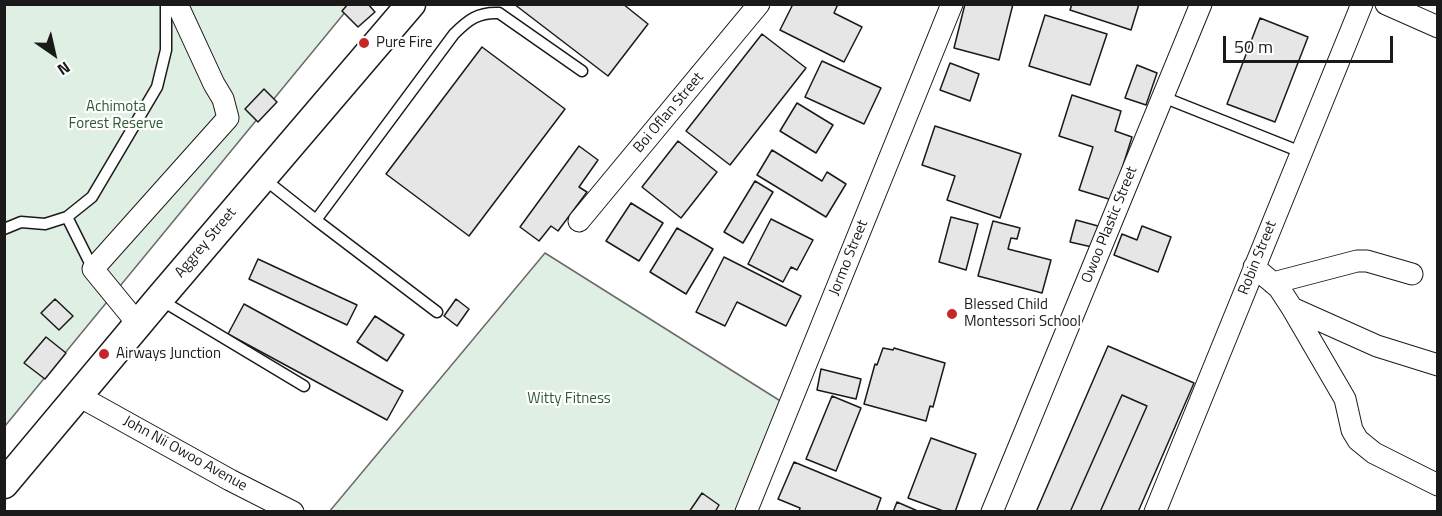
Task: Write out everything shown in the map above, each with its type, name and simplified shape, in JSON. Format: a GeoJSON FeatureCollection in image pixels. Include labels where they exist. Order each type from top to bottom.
{"type":"FeatureCollection","features":[{"type":"Feature","properties":{"kind":"main road","name":"Aggrey Street"},"geometry":{"type":"LineString","coordinates":[[4,483],[411,4]]}},
{"type":"Feature","properties":{"kind":"street"},"geometry":{"type":"LineString","coordinates":[[138,324],[93,269],[228,118],[223,99],[177,4]]}},
{"type":"Feature","properties":{"kind":"street","name":"Boi Oflan Street"},"geometry":{"type":"LineString","coordinates":[[579,221],[759,4]]}},
{"type":"Feature","properties":{"kind":"street","name":"Jormo Street"},"geometry":{"type":"LineString","coordinates":[[746,512],[952,4]]}},
{"type":"Feature","properties":{"kind":"street","name":"Owoo Plastic Street"},"geometry":{"type":"LineString","coordinates":[[992,512],[1201,4]]}},
{"type":"Feature","properties":{"kind":"street","name":"Robin Street"},"geometry":{"type":"LineString","coordinates":[[1155,512],[1362,4]]}},
{"type":"Feature","properties":{"kind":"street"},"geometry":{"type":"LineString","coordinates":[[1386,4],[1437,27]]}},
{"type":"Feature","properties":{"kind":"street"},"geometry":{"type":"LineString","coordinates":[[1273,283],[1357,261],[1367,261],[1412,274]]}},
{"type":"Feature","properties":{"kind":"street"},"geometry":{"type":"LineString","coordinates":[[1254,267],[1273,283],[1292,308],[1345,399],[1352,430],[1358,440],[1374,453],[1437,485]]}},
{"type":"Feature","properties":{"kind":"street"},"geometry":{"type":"LineString","coordinates":[[1292,308],[1377,346],[1437,365]]}},
{"type":"Feature","properties":{"kind":"street","name":"John Nii Owoo Avenue"},"geometry":{"type":"LineString","coordinates":[[77,395],[230,480],[293,512]]}},
{"type":"Feature","properties":{"kind":"lane"},"geometry":{"type":"LineString","coordinates":[[4,229],[21,222],[45,224],[67,217],[92,197],[157,87],[166,50],[166,4]]}},
{"type":"Feature","properties":{"kind":"lane"},"geometry":{"type":"LineString","coordinates":[[316,220],[454,34],[467,20],[485,13],[499,13],[582,71]]}},
{"type":"Feature","properties":{"kind":"lane"},"geometry":{"type":"LineString","coordinates":[[1163,97],[1301,152]]}},
{"type":"Feature","properties":{"kind":"lane"},"geometry":{"type":"LineString","coordinates":[[262,177],[437,312]]}},
{"type":"Feature","properties":{"kind":"lane"},"geometry":{"type":"LineString","coordinates":[[67,217],[93,269]]}},
{"type":"Feature","properties":{"kind":"lane"},"geometry":{"type":"LineString","coordinates":[[159,299],[304,386]]}},
{"type":"Feature","properties":{"kind":"green space","name":"Achimota Forest Reserve"},"geometry":{"type":"Polygon","coordinates":[[[5,5],[351,5],[5,426],[5,5]]]}},
{"type":"Feature","properties":{"kind":"green space","name":"Witty Fitness"},"geometry":{"type":"Polygon","coordinates":[[[545,253],[782,402],[737,511],[329,512],[545,253]]]}},
{"type":"Feature","properties":{"kind":"building"},"geometry":{"type":"Polygon","coordinates":[[[348,4],[368,4],[375,12],[358,27],[342,11],[348,4]]]}},
{"type":"Feature","properties":{"kind":"building"},"geometry":{"type":"Polygon","coordinates":[[[514,4],[623,4],[648,24],[608,76],[514,4]]]}},
{"type":"Feature","properties":{"kind":"building"},"geometry":{"type":"Polygon","coordinates":[[[793,4],[838,4],[834,13],[862,27],[844,62],[780,30],[793,4]]]}},
{"type":"Feature","properties":{"kind":"building"},"geometry":{"type":"Polygon","coordinates":[[[965,4],[1013,4],[999,60],[954,48],[965,4]]]}},
{"type":"Feature","properties":{"kind":"building"},"geometry":{"type":"Polygon","coordinates":[[[1072,4],[1139,4],[1131,30],[1070,10],[1072,4]]]}},
{"type":"Feature","properties":{"kind":"building"},"geometry":{"type":"Polygon","coordinates":[[[1045,15],[1107,34],[1090,85],[1029,66],[1045,15]]]}},
{"type":"Feature","properties":{"kind":"building"},"geometry":{"type":"Polygon","coordinates":[[[1260,18],[1308,37],[1275,122],[1227,104],[1260,18]]]}},
{"type":"Feature","properties":{"kind":"building"},"geometry":{"type":"Polygon","coordinates":[[[762,34],[806,68],[730,165],[686,131],[762,34]]]}},
{"type":"Feature","properties":{"kind":"building"},"geometry":{"type":"Polygon","coordinates":[[[482,47],[565,109],[469,236],[386,174],[482,47]]]}},
{"type":"Feature","properties":{"kind":"building"},"geometry":{"type":"Polygon","coordinates":[[[822,61],[881,88],[864,124],[805,97],[822,61]]]}},
{"type":"Feature","properties":{"kind":"building"},"geometry":{"type":"Polygon","coordinates":[[[950,63],[979,74],[970,101],[940,90],[950,63]]]}},
{"type":"Feature","properties":{"kind":"building"},"geometry":{"type":"Polygon","coordinates":[[[1137,65],[1157,73],[1146,105],[1125,98],[1137,65]]]}},
{"type":"Feature","properties":{"kind":"building"},"geometry":{"type":"Polygon","coordinates":[[[264,89],[277,102],[258,122],[245,109],[264,89]]]}},
{"type":"Feature","properties":{"kind":"building"},"geometry":{"type":"Polygon","coordinates":[[[1072,95],[1121,111],[1115,131],[1132,137],[1112,200],[1079,190],[1093,147],[1059,136],[1072,95]]]}},
{"type":"Feature","properties":{"kind":"building"},"geometry":{"type":"Polygon","coordinates":[[[797,103],[833,125],[816,153],[780,131],[797,103]]]}},
{"type":"Feature","properties":{"kind":"building"},"geometry":{"type":"Polygon","coordinates":[[[935,126],[1021,154],[1000,218],[947,200],[955,176],[922,165],[935,126]]]}},
{"type":"Feature","properties":{"kind":"building"},"geometry":{"type":"Polygon","coordinates":[[[678,141],[717,172],[681,218],[642,187],[678,141]]]}},
{"type":"Feature","properties":{"kind":"building"},"geometry":{"type":"Polygon","coordinates":[[[579,146],[598,160],[579,187],[587,192],[558,231],[551,226],[539,241],[520,227],[579,146]]]}},
{"type":"Feature","properties":{"kind":"building"},"geometry":{"type":"Polygon","coordinates":[[[772,150],[822,181],[827,172],[846,184],[826,217],[757,175],[772,150]]]}},
{"type":"Feature","properties":{"kind":"building"},"geometry":{"type":"Polygon","coordinates":[[[755,181],[773,192],[743,243],[724,232],[755,181]]]}},
{"type":"Feature","properties":{"kind":"building"},"geometry":{"type":"Polygon","coordinates":[[[631,203],[663,223],[639,261],[606,241],[631,203]]]}},
{"type":"Feature","properties":{"kind":"building"},"geometry":{"type":"Polygon","coordinates":[[[951,217],[978,224],[966,270],[939,262],[951,217]]]}},
{"type":"Feature","properties":{"kind":"building"},"geometry":{"type":"Polygon","coordinates":[[[771,219],[813,240],[797,270],[791,267],[783,282],[748,264],[771,219]]]}},
{"type":"Feature","properties":{"kind":"building"},"geometry":{"type":"Polygon","coordinates":[[[1076,220],[1098,226],[1092,247],[1070,242],[1076,220]]]}},
{"type":"Feature","properties":{"kind":"building"},"geometry":{"type":"Polygon","coordinates":[[[993,221],[1020,228],[1017,239],[1011,238],[1008,249],[1051,260],[1042,293],[978,276],[993,221]]]}},
{"type":"Feature","properties":{"kind":"building"},"geometry":{"type":"Polygon","coordinates":[[[1142,226],[1171,237],[1158,272],[1114,255],[1122,234],[1137,240],[1142,226]]]}},
{"type":"Feature","properties":{"kind":"building"},"geometry":{"type":"Polygon","coordinates":[[[677,228],[713,249],[686,294],[650,272],[677,228]]]}},
{"type":"Feature","properties":{"kind":"building"},"geometry":{"type":"Polygon","coordinates":[[[724,257],[801,296],[786,326],[737,302],[725,326],[696,312],[724,257]]]}},
{"type":"Feature","properties":{"kind":"building"},"geometry":{"type":"Polygon","coordinates":[[[258,259],[357,305],[347,325],[249,279],[258,259]]]}},
{"type":"Feature","properties":{"kind":"building"},"geometry":{"type":"Polygon","coordinates":[[[55,299],[73,316],[59,330],[41,313],[55,299]]]}},
{"type":"Feature","properties":{"kind":"building"},"geometry":{"type":"Polygon","coordinates":[[[456,299],[469,309],[457,326],[444,316],[456,299]]]}},
{"type":"Feature","properties":{"kind":"building"},"geometry":{"type":"Polygon","coordinates":[[[244,304],[403,391],[387,420],[228,334],[244,304]]]}},
{"type":"Feature","properties":{"kind":"building"},"geometry":{"type":"Polygon","coordinates":[[[375,316],[404,335],[387,361],[357,342],[375,316]]]}},
{"type":"Feature","properties":{"kind":"building"},"geometry":{"type":"Polygon","coordinates":[[[46,337],[66,353],[45,379],[24,363],[46,337]]]}},
{"type":"Feature","properties":{"kind":"building"},"geometry":{"type":"Polygon","coordinates":[[[1108,346],[1194,383],[1138,512],[1100,512],[1147,406],[1122,395],[1070,512],[1036,512],[1108,346]]]}},
{"type":"Feature","properties":{"kind":"building"},"geometry":{"type":"Polygon","coordinates":[[[883,348],[893,350],[894,348],[945,363],[933,407],[930,406],[926,421],[864,404],[875,364],[877,365],[883,348]]]}},
{"type":"Feature","properties":{"kind":"building"},"geometry":{"type":"Polygon","coordinates":[[[821,369],[861,379],[856,399],[817,390],[821,369]]]}},
{"type":"Feature","properties":{"kind":"building"},"geometry":{"type":"Polygon","coordinates":[[[1122,395],[1147,406],[1100,512],[1070,512],[1122,395]]]}},
{"type":"Feature","properties":{"kind":"building"},"geometry":{"type":"Polygon","coordinates":[[[832,396],[861,408],[836,471],[806,459],[832,396]]]}},
{"type":"Feature","properties":{"kind":"building"},"geometry":{"type":"Polygon","coordinates":[[[931,438],[976,454],[955,512],[946,512],[908,498],[931,438]]]}},
{"type":"Feature","properties":{"kind":"building"},"geometry":{"type":"Polygon","coordinates":[[[794,462],[881,498],[876,512],[799,512],[800,508],[778,499],[794,462]]]}},
{"type":"Feature","properties":{"kind":"building"},"geometry":{"type":"Polygon","coordinates":[[[702,493],[719,505],[715,512],[689,512],[702,493]]]}},
{"type":"Feature","properties":{"kind":"building"},"geometry":{"type":"Polygon","coordinates":[[[897,502],[920,512],[893,512],[897,502]]]}},
{"type":"Feature","properties":{"kind":"place","name":"Pure Fire"},"geometry":{"type":"Point","coordinates":[364,43]}},
{"type":"Feature","properties":{"kind":"place","name":"Blessed Child Montessori School"},"geometry":{"type":"Point","coordinates":[952,314]}},
{"type":"Feature","properties":{"kind":"place","name":"Airways Junction"},"geometry":{"type":"Point","coordinates":[104,354]}}]}
